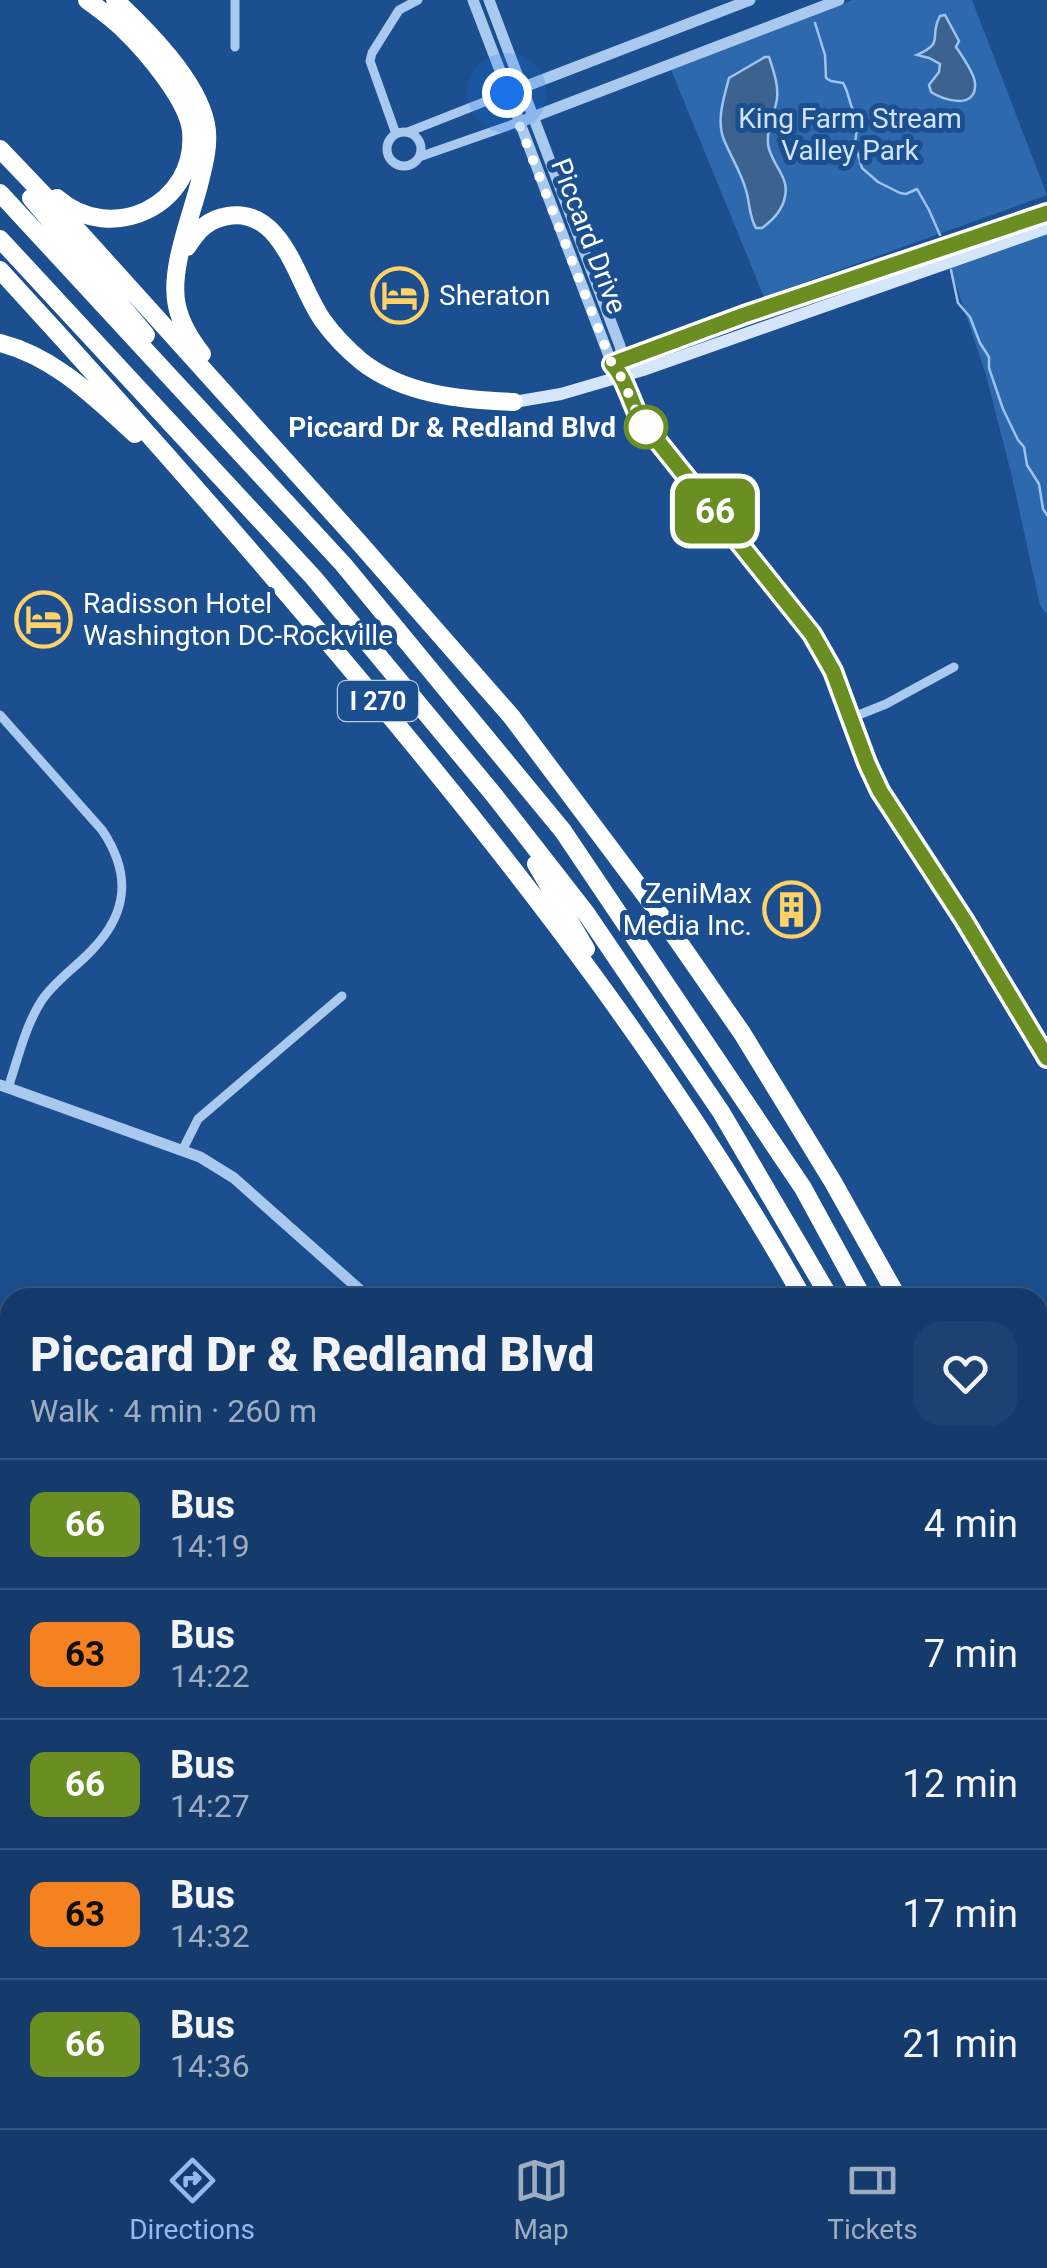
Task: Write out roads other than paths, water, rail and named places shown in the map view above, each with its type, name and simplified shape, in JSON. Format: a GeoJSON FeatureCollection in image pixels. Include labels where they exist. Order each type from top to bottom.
{"type":"FeatureCollection","features":[{"type":"Feature","properties":{"kind":"highway"},"geometry":{"type":"LineString","coordinates":[[3,156],[25,168],[77,212],[104,219],[122,219],[143,212],[164,200],[183,174],[191,128],[181,100],[123,29],[87,0]]}},
{"type":"Feature","properties":{"kind":"highway"},"geometry":{"type":"LineString","coordinates":[[115,0],[190,84],[206,125],[203,168],[176,274],[176,304],[186,330],[200,352],[335,505],[356,538]]}},
{"type":"Feature","properties":{"kind":"highway"},"geometry":{"type":"LineString","coordinates":[[3,156],[237,449]]}},
{"type":"Feature","properties":{"kind":"highway"},"geometry":{"type":"LineString","coordinates":[[3,156],[82,235],[356,538],[510,716],[658,912],[742,1033],[892,1288]]}},
{"type":"Feature","properties":{"kind":"highway","name":"I 270"},"geometry":{"type":"LineString","coordinates":[[0,193],[343,564],[563,831],[803,1188],[858,1288]]}},
{"type":"Feature","properties":{"kind":"highway"},"geometry":{"type":"LineString","coordinates":[[179,260],[207,222],[237,214],[250,218],[274,232],[322,320],[362,362],[412,388],[462,399],[514,402]]}},
{"type":"Feature","properties":{"kind":"highway","name":"I 270"},"geometry":{"type":"LineString","coordinates":[[0,239],[313,577],[494,795],[586,914],[721,1112],[824,1288]]}},
{"type":"Feature","properties":{"kind":"highway","name":"I 270"},"geometry":{"type":"LineString","coordinates":[[0,270],[290,596],[488,835],[593,973],[650,1056],[798,1288]]}},
{"type":"Feature","properties":{"kind":"highway"},"geometry":{"type":"LineString","coordinates":[[0,344],[54,365],[198,491]]}},
{"type":"Feature","properties":{"kind":"highway"},"geometry":{"type":"LineString","coordinates":[[494,795],[650,1056]]}},
{"type":"Feature","properties":{"kind":"main road"},"geometry":{"type":"LineString","coordinates":[[618,361],[1047,213]]}},
{"type":"Feature","properties":{"kind":"main road"},"geometry":{"type":"LineString","coordinates":[[514,402],[562,394],[622,375],[1047,228]]}},
{"type":"Feature","properties":{"kind":"street"},"geometry":{"type":"LineString","coordinates":[[235,0],[235,46]]}},
{"type":"Feature","properties":{"kind":"street"},"geometry":{"type":"LineString","coordinates":[[418,0],[400,10],[370,61],[402,133],[420,142],[419,157]]}},
{"type":"Feature","properties":{"kind":"street","name":"Piccard Drive"},"geometry":{"type":"LineString","coordinates":[[473,0],[507,93],[618,361]]}},
{"type":"Feature","properties":{"kind":"street","name":"Piccard Drive"},"geometry":{"type":"LineString","coordinates":[[489,0],[630,401],[640,419],[812,634],[833,671],[880,791],[1047,1058]]}},
{"type":"Feature","properties":{"kind":"street"},"geometry":{"type":"LineString","coordinates":[[750,0],[392,137],[388,153],[394,163],[411,164],[419,157],[838,0]]}},
{"type":"Feature","properties":{"kind":"street"},"geometry":{"type":"LineString","coordinates":[[850,718],[886,704],[954,667]]}},
{"type":"Feature","properties":{"kind":"street"},"geometry":{"type":"LineString","coordinates":[[0,714],[102,830],[115,849],[122,877],[120,907],[110,930],[41,1002],[4,1086],[200,1157],[234,1178],[359,1288]]}},
{"type":"Feature","properties":{"kind":"street"},"geometry":{"type":"LineString","coordinates":[[183,1149],[198,1118],[342,996]]}},
{"type":"Feature","properties":{"kind":"waterway"},"geometry":{"type":"LineString","coordinates":[[815,23],[825,55],[826,78],[843,83],[858,119],[855,144],[862,168],[900,193],[917,189],[940,235]]}},
{"type":"Feature","properties":{"kind":"waterway"},"geometry":{"type":"LineString","coordinates":[[951,270],[958,303],[970,317],[989,357],[1003,409],[1024,447],[1047,515]]}},
{"type":"Feature","properties":{"kind":"place","name":"Sheraton"},"geometry":{"type":"Point","coordinates":[400,295]}},
{"type":"Feature","properties":{"kind":"place","name":"Piccard Dr & Redland Blvd"},"geometry":{"type":"Point","coordinates":[646,427]}},
{"type":"Feature","properties":{"kind":"place","name":"Radisson Hotel Washington DC-Rockville"},"geometry":{"type":"Point","coordinates":[44,619]}},
{"type":"Feature","properties":{"kind":"place","name":"ZeniMax Media Inc."},"geometry":{"type":"Point","coordinates":[791,909]}},
{"type":"Feature","properties":{"kind":"park label","name":"King Farm Stream Valley Park"},"geometry":{"type":"Point","coordinates":[850,134]}}]}
